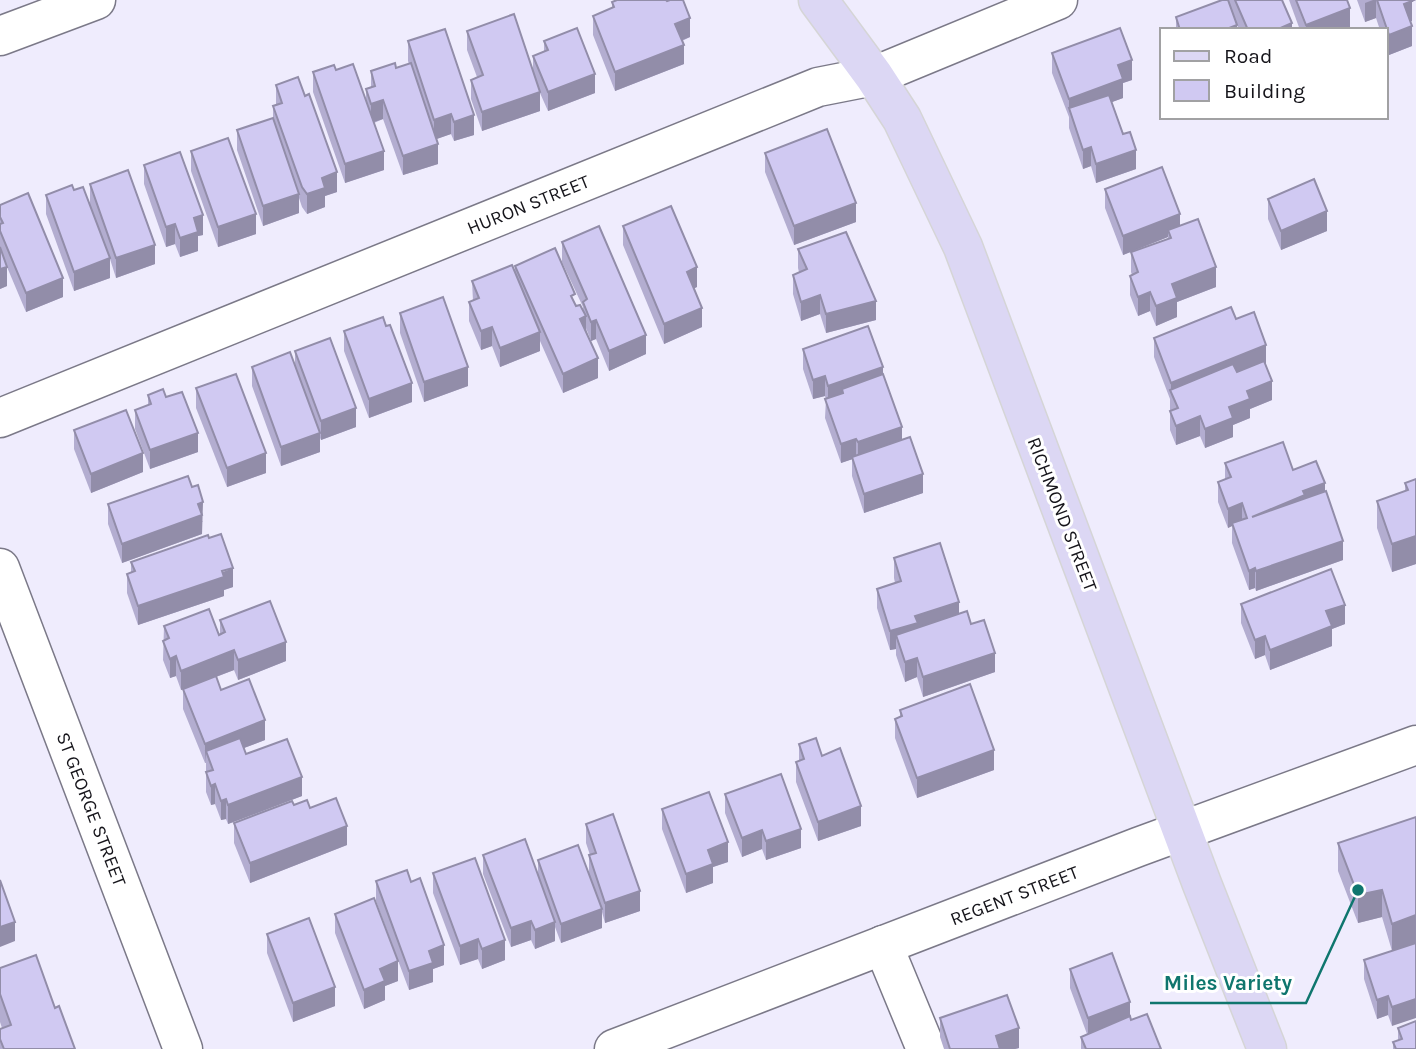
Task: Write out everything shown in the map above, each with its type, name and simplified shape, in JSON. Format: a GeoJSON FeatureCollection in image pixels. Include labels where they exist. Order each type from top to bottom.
{"type":"FeatureCollection","features":[{"type":"Feature","properties":{"kind":"main road","name":"RICHMOND STREET"},"geometry":{"type":"LineString","coordinates":[[818,0],[902,119],[963,247],[1267,1049]]}},
{"type":"Feature","properties":{"kind":"street"},"geometry":{"type":"LineString","coordinates":[[0,36],[96,0]]}},
{"type":"Feature","properties":{"kind":"street","name":"HURON STREET"},"geometry":{"type":"LineString","coordinates":[[0,418],[818,87],[874,76],[1058,0]]}},
{"type":"Feature","properties":{"kind":"street","name":"ST GEORGE STREET"},"geometry":{"type":"LineString","coordinates":[[0,568],[183,1049]]}},
{"type":"Feature","properties":{"kind":"street","name":"REGENT STREET"},"geometry":{"type":"LineString","coordinates":[[614,1049],[1182,830],[1416,745]]}},
{"type":"Feature","properties":{"kind":"street"},"geometry":{"type":"LineString","coordinates":[[883,946],[926,1049]]}},
{"type":"Feature","properties":{"kind":"building"},"geometry":{"type":"Polygon","coordinates":[[[683,0],[690,18],[675,24],[684,45],[615,72],[593,16],[614,7],[612,2],[683,0]]]}},
{"type":"Feature","properties":{"kind":"building"},"geometry":{"type":"Polygon","coordinates":[[[1228,0],[1237,25],[1229,28],[1179,28],[1176,17],[1228,0]]]}},
{"type":"Feature","properties":{"kind":"building"},"geometry":{"type":"Polygon","coordinates":[[[1235,0],[1282,0],[1292,23],[1281,28],[1247,28],[1235,0]]]}},
{"type":"Feature","properties":{"kind":"building"},"geometry":{"type":"Polygon","coordinates":[[[1296,0],[1347,0],[1350,8],[1306,25],[1296,0]]]}},
{"type":"Feature","properties":{"kind":"building"},"geometry":{"type":"Polygon","coordinates":[[[1377,0],[1412,0],[1404,4],[1412,26],[1389,35],[1377,0]]]}},
{"type":"Feature","properties":{"kind":"building"},"geometry":{"type":"Polygon","coordinates":[[[514,14],[540,92],[482,112],[471,80],[483,75],[467,31],[514,14]]]}},
{"type":"Feature","properties":{"kind":"building"},"geometry":{"type":"Polygon","coordinates":[[[577,28],[595,74],[548,92],[533,56],[548,50],[544,41],[577,28]]]}},
{"type":"Feature","properties":{"kind":"building"},"geometry":{"type":"Polygon","coordinates":[[[1120,28],[1132,60],[1118,65],[1123,79],[1069,99],[1052,53],[1120,28]]]}},
{"type":"Feature","properties":{"kind":"building"},"geometry":{"type":"Polygon","coordinates":[[[445,29],[474,115],[454,122],[451,114],[434,120],[408,41],[445,29]]]}},
{"type":"Feature","properties":{"kind":"building"},"geometry":{"type":"Polygon","coordinates":[[[395,63],[396,68],[411,63],[438,144],[403,156],[383,100],[371,104],[366,89],[375,86],[371,71],[395,63]]]}},
{"type":"Feature","properties":{"kind":"building"},"geometry":{"type":"Polygon","coordinates":[[[353,64],[384,151],[345,164],[313,72],[334,65],[336,70],[353,64]]]}},
{"type":"Feature","properties":{"kind":"building"},"geometry":{"type":"Polygon","coordinates":[[[298,77],[305,96],[309,94],[337,172],[322,178],[325,188],[307,194],[302,187],[273,106],[282,103],[276,85],[298,77]]]}},
{"type":"Feature","properties":{"kind":"building"},"geometry":{"type":"Polygon","coordinates":[[[1109,95],[1123,134],[1130,132],[1136,150],[1096,164],[1091,147],[1083,150],[1069,108],[1109,95]]]}},
{"type":"Feature","properties":{"kind":"building"},"geometry":{"type":"Polygon","coordinates":[[[273,118],[299,194],[263,206],[237,130],[273,118]]]}},
{"type":"Feature","properties":{"kind":"building"},"geometry":{"type":"Polygon","coordinates":[[[827,129],[856,203],[794,226],[765,153],[827,129]]]}},
{"type":"Feature","properties":{"kind":"building"},"geometry":{"type":"Polygon","coordinates":[[[228,138],[256,214],[218,227],[191,151],[228,138]]]}},
{"type":"Feature","properties":{"kind":"building"},"geometry":{"type":"Polygon","coordinates":[[[180,152],[203,215],[194,218],[198,232],[180,238],[175,224],[166,227],[144,165],[180,152]]]}},
{"type":"Feature","properties":{"kind":"building"},"geometry":{"type":"Polygon","coordinates":[[[1162,167],[1180,214],[1123,236],[1105,189],[1162,167]]]}},
{"type":"Feature","properties":{"kind":"building"},"geometry":{"type":"Polygon","coordinates":[[[128,170],[155,245],[116,258],[90,184],[128,170]]]}},
{"type":"Feature","properties":{"kind":"building"},"geometry":{"type":"Polygon","coordinates":[[[1314,179],[1327,211],[1281,231],[1268,199],[1314,179]]]}},
{"type":"Feature","properties":{"kind":"building"},"geometry":{"type":"Polygon","coordinates":[[[72,185],[74,190],[83,187],[110,258],[74,272],[46,195],[72,185]]]}},
{"type":"Feature","properties":{"kind":"building"},"geometry":{"type":"Polygon","coordinates":[[[28,193],[63,278],[26,293],[0,231],[0,224],[3,223],[0,205],[28,193]]]}},
{"type":"Feature","properties":{"kind":"building"},"geometry":{"type":"Polygon","coordinates":[[[671,206],[697,267],[687,272],[702,308],[664,324],[623,226],[671,206]]]}},
{"type":"Feature","properties":{"kind":"building"},"geometry":{"type":"Polygon","coordinates":[[[1198,219],[1216,267],[1172,284],[1177,298],[1156,306],[1150,292],[1138,297],[1130,276],[1138,272],[1131,252],[1171,238],[1168,230],[1198,219]]]}},
{"type":"Feature","properties":{"kind":"building"},"geometry":{"type":"Polygon","coordinates":[[[599,226],[646,335],[609,351],[596,320],[591,322],[583,302],[587,299],[562,242],[599,226]]]}},
{"type":"Feature","properties":{"kind":"building"},"geometry":{"type":"Polygon","coordinates":[[[846,232],[876,301],[826,314],[820,295],[801,302],[793,275],[807,269],[798,249],[846,232]]]}},
{"type":"Feature","properties":{"kind":"building"},"geometry":{"type":"Polygon","coordinates":[[[0,247],[7,267],[0,269],[0,247]]]}},
{"type":"Feature","properties":{"kind":"building"},"geometry":{"type":"Polygon","coordinates":[[[555,248],[575,294],[571,296],[586,316],[580,319],[598,358],[563,374],[515,266],[555,248]]]}},
{"type":"Feature","properties":{"kind":"building"},"geometry":{"type":"Polygon","coordinates":[[[512,265],[540,332],[500,348],[492,327],[481,331],[469,302],[479,298],[472,281],[512,265]]]}},
{"type":"Feature","properties":{"kind":"building"},"geometry":{"type":"Polygon","coordinates":[[[443,297],[468,367],[424,382],[400,313],[443,297]]]}},
{"type":"Feature","properties":{"kind":"building"},"geometry":{"type":"Polygon","coordinates":[[[1231,307],[1236,319],[1254,312],[1266,345],[1171,383],[1154,338],[1231,307]]]}},
{"type":"Feature","properties":{"kind":"building"},"geometry":{"type":"Polygon","coordinates":[[[383,317],[386,326],[390,325],[412,383],[369,399],[344,331],[383,317]]]}},
{"type":"Feature","properties":{"kind":"building"},"geometry":{"type":"Polygon","coordinates":[[[868,326],[883,367],[828,386],[825,376],[813,380],[803,349],[868,326]]]}},
{"type":"Feature","properties":{"kind":"building"},"geometry":{"type":"Polygon","coordinates":[[[330,338],[356,408],[321,421],[295,351],[330,338]]]}},
{"type":"Feature","properties":{"kind":"building"},"geometry":{"type":"Polygon","coordinates":[[[290,352],[320,433],[281,447],[252,367],[290,352]]]}},
{"type":"Feature","properties":{"kind":"building"},"geometry":{"type":"Polygon","coordinates":[[[1264,361],[1272,381],[1247,391],[1250,399],[1229,407],[1233,418],[1205,429],[1200,416],[1176,426],[1170,411],[1178,408],[1170,390],[1233,364],[1237,372],[1264,361]]]}},
{"type":"Feature","properties":{"kind":"building"},"geometry":{"type":"Polygon","coordinates":[[[236,374],[266,453],[227,468],[196,388],[236,374]]]}},
{"type":"Feature","properties":{"kind":"building"},"geometry":{"type":"Polygon","coordinates":[[[883,374],[902,427],[858,442],[856,439],[841,444],[825,399],[843,393],[842,389],[883,374]]]}},
{"type":"Feature","properties":{"kind":"building"},"geometry":{"type":"Polygon","coordinates":[[[163,389],[166,397],[182,392],[198,433],[150,450],[135,410],[151,404],[148,395],[163,389]]]}},
{"type":"Feature","properties":{"kind":"building"},"geometry":{"type":"Polygon","coordinates":[[[126,410],[143,453],[91,474],[74,430],[126,410]]]}},
{"type":"Feature","properties":{"kind":"building"},"geometry":{"type":"Polygon","coordinates":[[[910,437],[923,474],[864,494],[852,457],[910,437]]]}},
{"type":"Feature","properties":{"kind":"building"},"geometry":{"type":"Polygon","coordinates":[[[1283,442],[1293,470],[1316,461],[1325,483],[1303,491],[1305,495],[1252,517],[1326,491],[1343,541],[1256,571],[1255,568],[1249,571],[1232,523],[1247,518],[1242,503],[1228,509],[1218,482],[1231,477],[1225,463],[1283,442]]]}},
{"type":"Feature","properties":{"kind":"building"},"geometry":{"type":"Polygon","coordinates":[[[188,476],[192,487],[198,485],[203,502],[198,504],[202,515],[122,544],[108,504],[188,476]]]}},
{"type":"Feature","properties":{"kind":"building"},"geometry":{"type":"Polygon","coordinates":[[[1416,479],[1416,536],[1392,544],[1377,501],[1408,490],[1405,483],[1416,479]]]}},
{"type":"Feature","properties":{"kind":"building"},"geometry":{"type":"Polygon","coordinates":[[[221,534],[233,568],[222,571],[224,577],[138,606],[127,574],[135,571],[131,562],[208,535],[209,538],[221,534]]]}},
{"type":"Feature","properties":{"kind":"building"},"geometry":{"type":"Polygon","coordinates":[[[940,543],[959,602],[915,616],[918,623],[890,631],[877,589],[901,581],[894,558],[940,543]]]}},
{"type":"Feature","properties":{"kind":"building"},"geometry":{"type":"Polygon","coordinates":[[[1331,569],[1345,605],[1326,611],[1332,626],[1270,650],[1265,636],[1255,640],[1241,604],[1331,569]]]}},
{"type":"Feature","properties":{"kind":"building"},"geometry":{"type":"Polygon","coordinates":[[[270,601],[286,642],[238,660],[234,650],[181,671],[176,656],[170,659],[163,641],[169,638],[164,626],[209,609],[219,635],[225,632],[220,620],[270,601]]]}},
{"type":"Feature","properties":{"kind":"building"},"geometry":{"type":"Polygon","coordinates":[[[967,611],[971,624],[984,620],[995,653],[923,677],[917,658],[905,662],[896,635],[967,611]]]}},
{"type":"Feature","properties":{"kind":"building"},"geometry":{"type":"Polygon","coordinates":[[[216,676],[221,690],[249,679],[265,720],[205,744],[183,689],[216,676]]]}},
{"type":"Feature","properties":{"kind":"building"},"geometry":{"type":"Polygon","coordinates":[[[970,684],[994,750],[917,778],[895,719],[902,716],[900,710],[970,684]]]}},
{"type":"Feature","properties":{"kind":"building"},"geometry":{"type":"Polygon","coordinates":[[[240,738],[246,754],[287,739],[302,777],[228,805],[226,799],[221,801],[215,784],[211,786],[206,772],[213,770],[206,751],[240,738]]]}},
{"type":"Feature","properties":{"kind":"building"},"geometry":{"type":"Polygon","coordinates":[[[816,738],[822,756],[840,748],[861,806],[818,822],[796,762],[804,759],[799,744],[816,738]]]}},
{"type":"Feature","properties":{"kind":"building"},"geometry":{"type":"Polygon","coordinates":[[[781,774],[801,829],[766,841],[762,830],[742,838],[725,794],[781,774]]]}},
{"type":"Feature","properties":{"kind":"building"},"geometry":{"type":"Polygon","coordinates":[[[709,792],[728,842],[708,850],[713,864],[686,874],[662,809],[709,792]]]}},
{"type":"Feature","properties":{"kind":"building"},"geometry":{"type":"Polygon","coordinates":[[[336,798],[347,826],[250,863],[234,823],[292,801],[294,805],[307,800],[310,808],[336,798]]]}},
{"type":"Feature","properties":{"kind":"building"},"geometry":{"type":"Polygon","coordinates":[[[613,814],[640,891],[605,903],[589,855],[596,853],[586,824],[613,814]]]}},
{"type":"Feature","properties":{"kind":"building"},"geometry":{"type":"Polygon","coordinates":[[[1416,817],[1416,915],[1392,924],[1382,890],[1358,895],[1338,843],[1416,817]]]}},
{"type":"Feature","properties":{"kind":"building"},"geometry":{"type":"Polygon","coordinates":[[[525,839],[555,922],[535,930],[531,921],[511,928],[483,855],[525,839]]]}},
{"type":"Feature","properties":{"kind":"building"},"geometry":{"type":"Polygon","coordinates":[[[578,845],[602,909],[561,924],[538,860],[578,845]]]}},
{"type":"Feature","properties":{"kind":"building"},"geometry":{"type":"Polygon","coordinates":[[[475,858],[505,940],[482,949],[478,939],[460,946],[433,873],[475,858]]]}},
{"type":"Feature","properties":{"kind":"building"},"geometry":{"type":"Polygon","coordinates":[[[407,870],[411,882],[420,878],[444,945],[429,951],[433,963],[409,971],[376,881],[407,870]]]}},
{"type":"Feature","properties":{"kind":"building"},"geometry":{"type":"Polygon","coordinates":[[[0,880],[15,922],[0,927],[0,880]]]}},
{"type":"Feature","properties":{"kind":"building"},"geometry":{"type":"Polygon","coordinates":[[[374,898],[398,961],[380,969],[385,981],[364,990],[335,914],[374,898]]]}},
{"type":"Feature","properties":{"kind":"building"},"geometry":{"type":"Polygon","coordinates":[[[309,918],[335,987],[293,1003],[267,934],[309,918]]]}},
{"type":"Feature","properties":{"kind":"building"},"geometry":{"type":"Polygon","coordinates":[[[1416,943],[1416,999],[1392,1007],[1388,996],[1377,1000],[1364,960],[1416,943]]]}},
{"type":"Feature","properties":{"kind":"building"},"geometry":{"type":"Polygon","coordinates":[[[1112,953],[1130,1002],[1088,1018],[1070,969],[1112,953]]]}},
{"type":"Feature","properties":{"kind":"building"},"geometry":{"type":"Polygon","coordinates":[[[36,955],[55,1008],[59,1006],[75,1049],[4,1049],[0,1029],[11,1025],[0,994],[0,968],[36,955]]]}},
{"type":"Feature","properties":{"kind":"building"},"geometry":{"type":"Polygon","coordinates":[[[1007,995],[1019,1028],[996,1036],[1000,1049],[950,1049],[940,1018],[1007,995]]]}},
{"type":"Feature","properties":{"kind":"building"},"geometry":{"type":"Polygon","coordinates":[[[1147,1014],[1161,1049],[1086,1049],[1081,1037],[1130,1016],[1131,1020],[1147,1014]]]}},
{"type":"Feature","properties":{"kind":"building"},"geometry":{"type":"Polygon","coordinates":[[[1416,1021],[1416,1049],[1396,1049],[1393,1042],[1402,1039],[1398,1028],[1416,1021]]]}},
{"type":"Feature","properties":{"kind":"place","name":"Miles Variety"},"geometry":{"type":"Point","coordinates":[1358,890]}}]}
